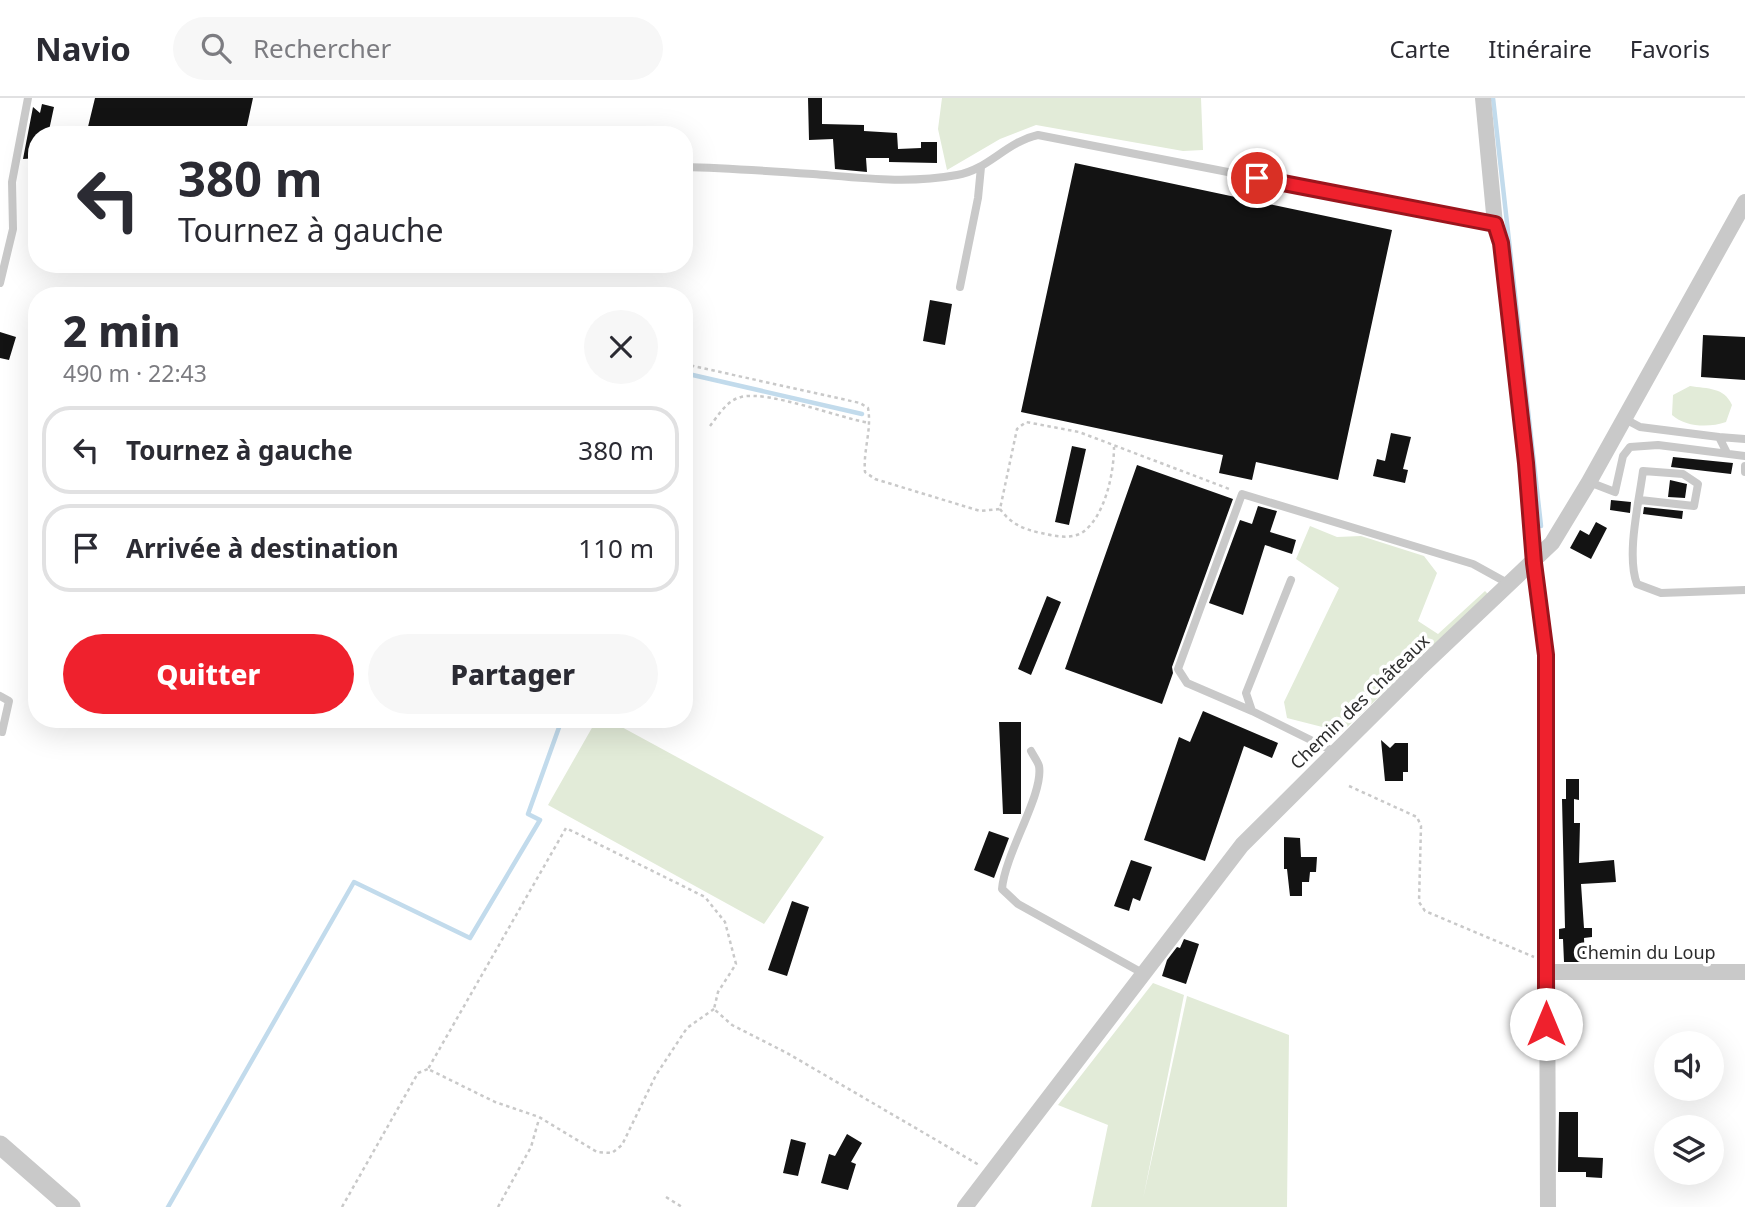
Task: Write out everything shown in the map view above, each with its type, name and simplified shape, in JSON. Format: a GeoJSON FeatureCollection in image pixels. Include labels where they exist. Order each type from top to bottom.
{"type":"FeatureCollection","features":[{"type":"Feature","properties":{"kind":"street"},"geometry":{"type":"LineString","coordinates":[[1483,98],[1495,224],[1501,243],[1546,655],[1548,1207]]}},
{"type":"Feature","properties":{"kind":"street","name":"Chemin des Châteaux"},"geometry":{"type":"LineString","coordinates":[[964,1207],[1146,975],[1242,845],[1552,543],[1625,419],[1745,202]]}},
{"type":"Feature","properties":{"kind":"street","name":"Chemin du Loup"},"geometry":{"type":"LineString","coordinates":[[1546,966],[1745,972]]}},
{"type":"Feature","properties":{"kind":"street"},"geometry":{"type":"LineString","coordinates":[[0,1146],[71,1207]]}},
{"type":"Feature","properties":{"kind":"lane"},"geometry":{"type":"LineString","coordinates":[[0,283],[13,229],[12,182],[28,98]]}},
{"type":"Feature","properties":{"kind":"lane"},"geometry":{"type":"LineString","coordinates":[[693,167],[814,174],[874,182],[959,175],[981,167],[1019,139],[1038,135],[1495,224]]}},
{"type":"Feature","properties":{"kind":"lane"},"geometry":{"type":"LineString","coordinates":[[960,288],[978,198],[981,167]]}},
{"type":"Feature","properties":{"kind":"lane"},"geometry":{"type":"LineString","coordinates":[[1625,419],[1640,427],[1745,439]]}},
{"type":"Feature","properties":{"kind":"lane"},"geometry":{"type":"LineString","coordinates":[[1720,437],[1727,453]]}},
{"type":"Feature","properties":{"kind":"lane"},"geometry":{"type":"LineString","coordinates":[[1589,482],[1615,492],[1623,456],[1630,447],[1658,445],[1745,456]]}},
{"type":"Feature","properties":{"kind":"lane"},"geometry":{"type":"LineString","coordinates":[[1745,466],[1745,472]]}},
{"type":"Feature","properties":{"kind":"lane"},"geometry":{"type":"LineString","coordinates":[[1640,500],[1694,506],[1698,484],[1683,474],[1643,471],[1633,560],[1637,584],[1661,593],[1745,590]]}},
{"type":"Feature","properties":{"kind":"lane"},"geometry":{"type":"LineString","coordinates":[[1335,752],[1187,683],[1178,669],[1242,494],[1473,565],[1510,585]]}},
{"type":"Feature","properties":{"kind":"lane"},"geometry":{"type":"LineString","coordinates":[[1252,711],[1246,693],[1291,580]]}},
{"type":"Feature","properties":{"kind":"lane"},"geometry":{"type":"LineString","coordinates":[[0,696],[9,701],[2,732]]}},
{"type":"Feature","properties":{"kind":"lane"},"geometry":{"type":"LineString","coordinates":[[1031,751],[1039,766],[1036,788],[1004,868],[1002,889],[1018,904],[1146,975]]}},
{"type":"Feature","properties":{"kind":"path"},"geometry":{"type":"LineString","coordinates":[[693,366],[860,403],[868,408],[870,423],[864,459],[865,472],[875,479],[980,510],[1000,509]]}},
{"type":"Feature","properties":{"kind":"path"},"geometry":{"type":"LineString","coordinates":[[710,426],[727,405],[741,397],[762,397],[870,423]]}},
{"type":"Feature","properties":{"kind":"path"},"geometry":{"type":"LineString","coordinates":[[1115,447],[1108,486],[1093,521],[1081,533],[1059,538],[1024,529],[1009,521],[1000,509],[1017,429],[1026,422],[1079,432],[1242,494]]}},
{"type":"Feature","properties":{"kind":"path"},"geometry":{"type":"LineString","coordinates":[[1349,786],[1417,817],[1421,826],[1419,902],[1425,911],[1469,927],[1546,966]]}},
{"type":"Feature","properties":{"kind":"path"},"geometry":{"type":"LineString","coordinates":[[342,1207],[418,1073],[428,1069],[566,828],[705,897],[725,922],[736,964],[718,992],[714,1009],[687,1028],[656,1075],[622,1145],[612,1153],[597,1152],[539,1117],[495,1102],[428,1069]]}},
{"type":"Feature","properties":{"kind":"path"},"geometry":{"type":"LineString","coordinates":[[714,1009],[732,1026],[937,1138],[990,1173]]}},
{"type":"Feature","properties":{"kind":"path"},"geometry":{"type":"LineString","coordinates":[[498,1207],[531,1147],[539,1117]]}},
{"type":"Feature","properties":{"kind":"path"},"geometry":{"type":"LineString","coordinates":[[666,1197],[682,1207]]}},
{"type":"Feature","properties":{"kind":"green space"},"geometry":{"type":"Polygon","coordinates":[[[942,98],[1201,98],[1203,150],[1183,151],[1036,125],[1000,139],[947,170],[938,129],[942,98]]]}},
{"type":"Feature","properties":{"kind":"green space"},"geometry":{"type":"Polygon","coordinates":[[[1690,386],[1715,390],[1729,399],[1732,405],[1726,422],[1698,425],[1684,422],[1672,415],[1673,395],[1690,386]]]}},
{"type":"Feature","properties":{"kind":"green space"},"geometry":{"type":"Polygon","coordinates":[[[1310,526],[1337,537],[1361,536],[1424,556],[1437,573],[1418,621],[1438,634],[1485,591],[1488,594],[1342,732],[1287,718],[1284,702],[1339,588],[1296,559],[1310,526]]]}},
{"type":"Feature","properties":{"kind":"green space"},"geometry":{"type":"Polygon","coordinates":[[[592,728],[624,728],[824,837],[764,924],[548,805],[592,728]]]}},
{"type":"Feature","properties":{"kind":"green space"},"geometry":{"type":"Polygon","coordinates":[[[1153,983],[1184,995],[1143,1199],[1187,996],[1289,1035],[1287,1207],[1091,1207],[1108,1125],[1058,1105],[1153,983]]]}},
{"type":"Feature","properties":{"kind":"building"},"geometry":{"type":"Polygon","coordinates":[[[95,98],[253,98],[247,126],[88,126],[95,98]]]}},
{"type":"Feature","properties":{"kind":"building"},"geometry":{"type":"Polygon","coordinates":[[[808,98],[822,98],[822,124],[864,125],[864,131],[897,133],[898,149],[921,148],[921,142],[937,142],[937,163],[889,162],[889,158],[866,158],[867,172],[835,169],[833,139],[809,140],[808,98]]]}},
{"type":"Feature","properties":{"kind":"building"},"geometry":{"type":"Polygon","coordinates":[[[42,104],[54,107],[50,126],[29,126],[33,107],[40,113],[42,104]]]}},
{"type":"Feature","properties":{"kind":"building"},"geometry":{"type":"Polygon","coordinates":[[[28,133],[28,159],[23,159],[28,133]]]}},
{"type":"Feature","properties":{"kind":"building"},"geometry":{"type":"Polygon","coordinates":[[[1075,163],[1392,230],[1338,480],[1256,462],[1252,480],[1219,473],[1223,455],[1021,412],[1075,163]]]}},
{"type":"Feature","properties":{"kind":"building"},"geometry":{"type":"Polygon","coordinates":[[[930,300],[952,304],[945,345],[923,341],[930,300]]]}},
{"type":"Feature","properties":{"kind":"building"},"geometry":{"type":"Polygon","coordinates":[[[0,332],[16,337],[9,360],[0,358],[0,332]]]}},
{"type":"Feature","properties":{"kind":"building"},"geometry":{"type":"Polygon","coordinates":[[[1703,335],[1745,337],[1745,380],[1701,377],[1703,335]]]}},
{"type":"Feature","properties":{"kind":"building"},"geometry":{"type":"Polygon","coordinates":[[[1391,433],[1411,437],[1403,469],[1408,470],[1405,483],[1373,476],[1377,459],[1385,461],[1391,433]]]}},
{"type":"Feature","properties":{"kind":"building"},"geometry":{"type":"Polygon","coordinates":[[[1072,446],[1086,449],[1069,525],[1055,522],[1072,446]]]}},
{"type":"Feature","properties":{"kind":"building"},"geometry":{"type":"Polygon","coordinates":[[[1673,457],[1733,463],[1731,474],[1671,467],[1673,457]]]}},
{"type":"Feature","properties":{"kind":"building"},"geometry":{"type":"Polygon","coordinates":[[[1137,465],[1233,499],[1172,667],[1173,673],[1162,704],[1065,669],[1137,465]]]}},
{"type":"Feature","properties":{"kind":"building"},"geometry":{"type":"Polygon","coordinates":[[[1670,480],[1687,484],[1685,498],[1668,497],[1670,480]]]}},
{"type":"Feature","properties":{"kind":"building"},"geometry":{"type":"Polygon","coordinates":[[[1611,500],[1631,502],[1630,513],[1610,510],[1611,500]]]}},
{"type":"Feature","properties":{"kind":"building"},"geometry":{"type":"Polygon","coordinates":[[[1258,506],[1277,511],[1270,532],[1296,540],[1292,554],[1265,545],[1243,615],[1209,603],[1240,520],[1252,524],[1258,506]]]}},
{"type":"Feature","properties":{"kind":"building"},"geometry":{"type":"Polygon","coordinates":[[[1644,507],[1683,511],[1682,519],[1643,514],[1644,507]]]}},
{"type":"Feature","properties":{"kind":"building"},"geometry":{"type":"Polygon","coordinates":[[[1596,522],[1607,528],[1591,559],[1570,548],[1580,530],[1589,535],[1596,522]]]}},
{"type":"Feature","properties":{"kind":"building"},"geometry":{"type":"Polygon","coordinates":[[[1047,596],[1061,602],[1031,675],[1018,669],[1047,596]]]}},
{"type":"Feature","properties":{"kind":"building"},"geometry":{"type":"Polygon","coordinates":[[[1203,711],[1278,743],[1272,758],[1244,746],[1205,861],[1144,840],[1179,737],[1190,742],[1203,711]]]}},
{"type":"Feature","properties":{"kind":"building"},"geometry":{"type":"Polygon","coordinates":[[[999,722],[1021,722],[1021,814],[1003,814],[999,722]]]}},
{"type":"Feature","properties":{"kind":"building"},"geometry":{"type":"Polygon","coordinates":[[[1381,740],[1390,748],[1395,743],[1408,743],[1408,772],[1403,772],[1403,781],[1385,781],[1381,740]]]}},
{"type":"Feature","properties":{"kind":"building"},"geometry":{"type":"Polygon","coordinates":[[[1566,779],[1579,779],[1579,800],[1574,799],[1574,823],[1580,823],[1579,863],[1614,860],[1616,882],[1581,884],[1584,928],[1592,928],[1592,937],[1584,938],[1585,962],[1564,962],[1563,939],[1559,939],[1559,929],[1565,928],[1562,799],[1566,799],[1566,779]]]}},
{"type":"Feature","properties":{"kind":"building"},"geometry":{"type":"Polygon","coordinates":[[[989,831],[1009,838],[994,878],[974,870],[989,831]]]}},
{"type":"Feature","properties":{"kind":"building"},"geometry":{"type":"Polygon","coordinates":[[[1284,837],[1300,838],[1301,857],[1317,857],[1316,872],[1310,872],[1309,882],[1302,882],[1302,896],[1290,896],[1287,869],[1284,869],[1284,837]]]}},
{"type":"Feature","properties":{"kind":"building"},"geometry":{"type":"Polygon","coordinates":[[[1131,860],[1152,867],[1140,901],[1133,898],[1129,911],[1114,906],[1131,860]]]}},
{"type":"Feature","properties":{"kind":"building"},"geometry":{"type":"Polygon","coordinates":[[[792,901],[809,907],[787,976],[768,970],[792,901]]]}},
{"type":"Feature","properties":{"kind":"building"},"geometry":{"type":"Polygon","coordinates":[[[1184,939],[1199,944],[1186,984],[1162,976],[1167,960],[1177,947],[1180,948],[1184,939]]]}},
{"type":"Feature","properties":{"kind":"building"},"geometry":{"type":"Polygon","coordinates":[[[1559,1112],[1578,1112],[1578,1157],[1603,1158],[1602,1178],[1586,1177],[1586,1172],[1558,1172],[1559,1112]]]}},
{"type":"Feature","properties":{"kind":"building"},"geometry":{"type":"Polygon","coordinates":[[[847,1134],[862,1143],[851,1162],[856,1164],[848,1190],[821,1183],[829,1154],[835,1156],[847,1134]]]}},
{"type":"Feature","properties":{"kind":"building"},"geometry":{"type":"Polygon","coordinates":[[[791,1139],[806,1143],[798,1176],[783,1173],[791,1139]]]}},
{"type":"Feature","properties":{"kind":"waterway"},"geometry":{"type":"LineString","coordinates":[[1493,98],[1541,526]]}},
{"type":"Feature","properties":{"kind":"waterway"},"geometry":{"type":"LineString","coordinates":[[693,375],[862,414]]}},
{"type":"Feature","properties":{"kind":"waterway"},"geometry":{"type":"LineString","coordinates":[[168,1207],[354,882],[470,938],[540,820],[528,814],[559,728]]}},
{"type":"Feature","properties":{"kind":"route"},"geometry":{"type":"LineString","coordinates":[[1257,178],[1495,224],[1501,243],[1546,655],[1546,1024]]}}]}
